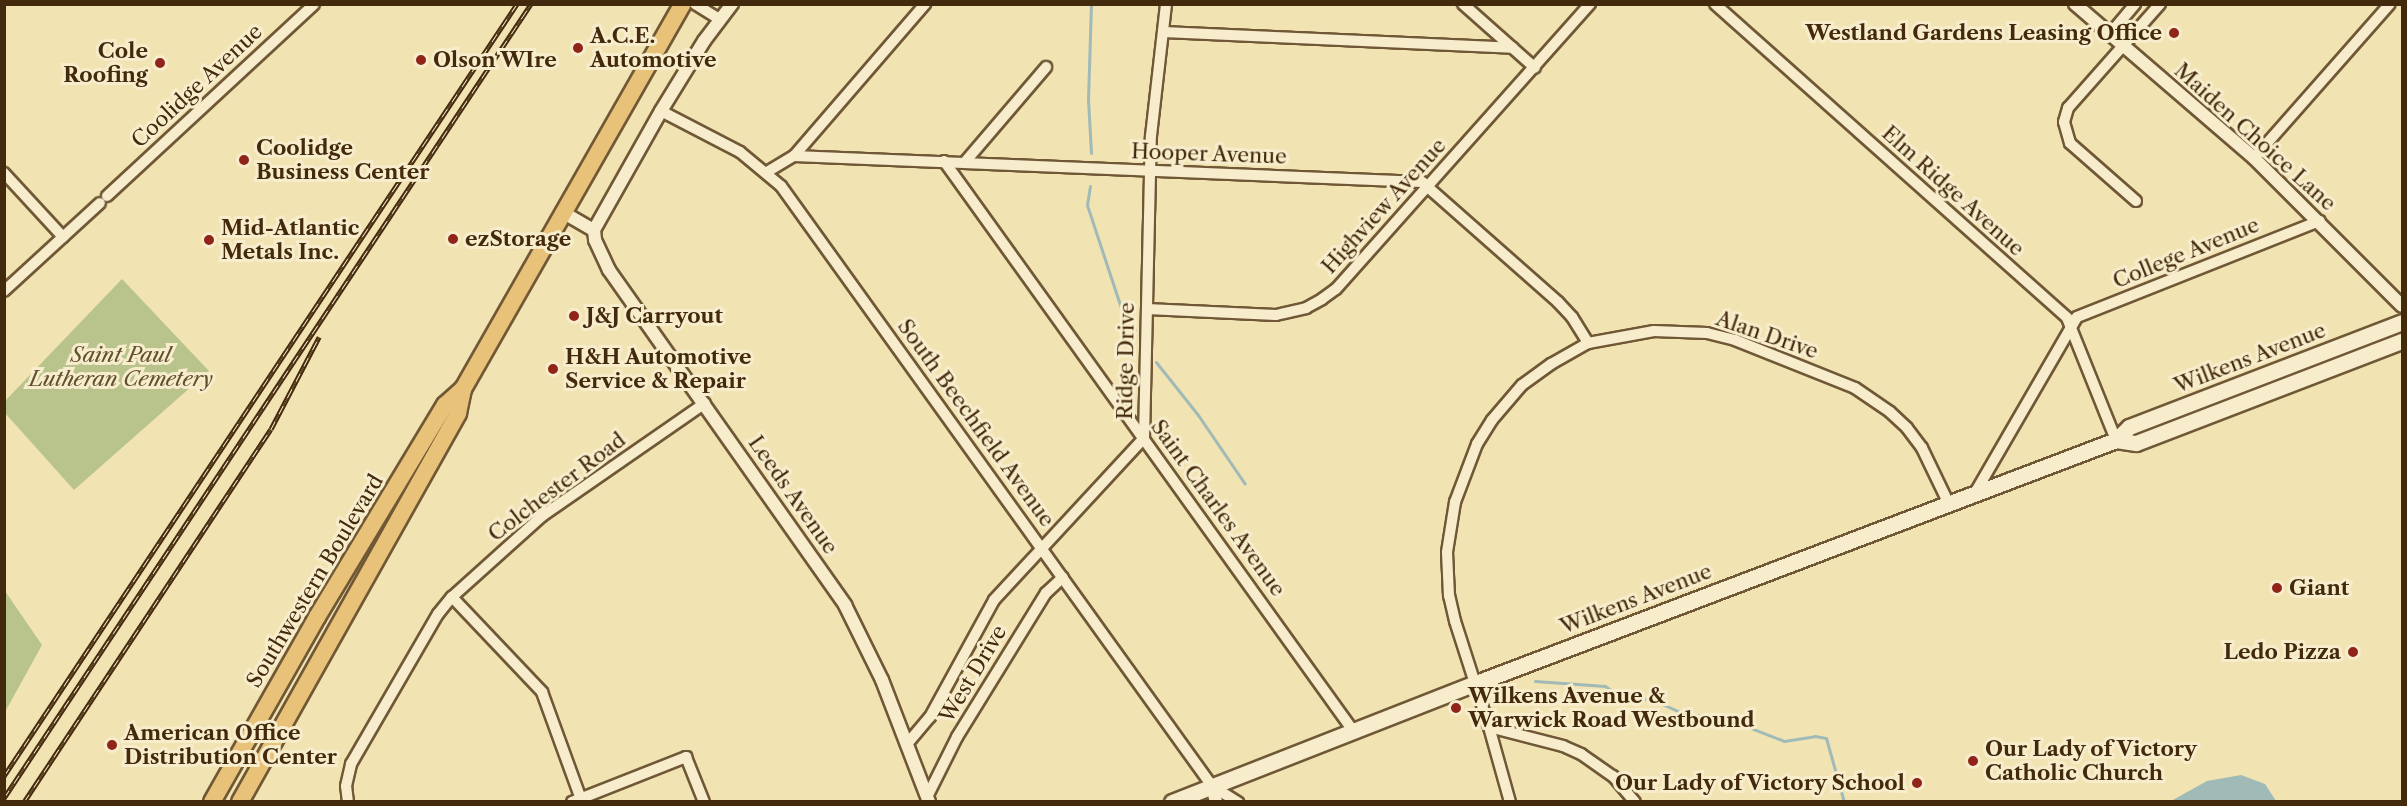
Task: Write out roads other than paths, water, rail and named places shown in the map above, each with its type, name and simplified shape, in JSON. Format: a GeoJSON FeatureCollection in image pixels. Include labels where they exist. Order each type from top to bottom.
{"type":"FeatureCollection","features":[{"type":"Feature","properties":{"kind":"main road","name":"Southwestern Boulevard"},"geometry":{"type":"LineString","coordinates":[[240,801],[458,413],[463,389],[683,4]]}},
{"type":"Feature","properties":{"kind":"main road","name":"Wilkens Avenue"},"geometry":{"type":"LineString","coordinates":[[1172,801],[2116,440],[2129,427],[2403,322]]}},
{"type":"Feature","properties":{"kind":"main road","name":"Wilkens Avenue"},"geometry":{"type":"LineString","coordinates":[[2116,440],[2136,443],[2403,341]]}},
{"type":"Feature","properties":{"kind":"main road","name":"Southwestern Boulevard"},"geometry":{"type":"LineString","coordinates":[[215,800],[317,617],[445,405],[463,389]]}},
{"type":"Feature","properties":{"kind":"street","name":"Coolidge Avenue"},"geometry":{"type":"LineString","coordinates":[[4,291],[314,4]]}},
{"type":"Feature","properties":{"kind":"street"},"geometry":{"type":"LineString","coordinates":[[694,4],[719,19]]}},
{"type":"Feature","properties":{"kind":"street"},"geometry":{"type":"LineString","coordinates":[[564,213],[594,230],[661,111],[719,19],[732,4]]}},
{"type":"Feature","properties":{"kind":"street"},"geometry":{"type":"LineString","coordinates":[[767,172],[794,156],[925,4]]}},
{"type":"Feature","properties":{"kind":"street","name":"Ridge Drive"},"geometry":{"type":"LineString","coordinates":[[907,744],[930,717],[994,600],[1144,438],[1151,136],[1166,4]]}},
{"type":"Feature","properties":{"kind":"street"},"geometry":{"type":"LineString","coordinates":[[1464,4],[1535,68]]}},
{"type":"Feature","properties":{"kind":"street","name":"Highview Avenue"},"geometry":{"type":"LineString","coordinates":[[1147,309],[1276,315],[1306,308],[1336,289],[1590,4]]}},
{"type":"Feature","properties":{"kind":"street","name":"Elm Ridge Avenue"},"geometry":{"type":"LineString","coordinates":[[1715,4],[2067,318],[2116,440]]}},
{"type":"Feature","properties":{"kind":"street","name":"Maiden Choice Lane"},"geometry":{"type":"LineString","coordinates":[[2075,4],[2254,158],[2320,221],[2403,306]]}},
{"type":"Feature","properties":{"kind":"street"},"geometry":{"type":"LineString","coordinates":[[2110,34],[2135,4]]}},
{"type":"Feature","properties":{"kind":"street"},"geometry":{"type":"LineString","coordinates":[[2136,201],[2070,143],[2064,129],[2068,108],[2160,4]]}},
{"type":"Feature","properties":{"kind":"street"},"geometry":{"type":"LineString","coordinates":[[2254,158],[2390,4]]}},
{"type":"Feature","properties":{"kind":"street"},"geometry":{"type":"LineString","coordinates":[[1163,32],[1513,48]]}},
{"type":"Feature","properties":{"kind":"street"},"geometry":{"type":"LineString","coordinates":[[965,162],[1046,67]]}},
{"type":"Feature","properties":{"kind":"street","name":"South Beechfield Avenue"},"geometry":{"type":"LineString","coordinates":[[661,111],[740,152],[767,172],[800,210],[1212,786],[1216,801]]}},
{"type":"Feature","properties":{"kind":"street","name":"Hooper Avenue"},"geometry":{"type":"LineString","coordinates":[[794,156],[1422,182],[1558,302],[1572,317],[1588,343]]}},
{"type":"Feature","properties":{"kind":"street","name":"Saint Charles Avenue"},"geometry":{"type":"LineString","coordinates":[[944,161],[1354,732]]}},
{"type":"Feature","properties":{"kind":"street"},"geometry":{"type":"LineString","coordinates":[[4,174],[63,237]]}},
{"type":"Feature","properties":{"kind":"street","name":"College Avenue"},"geometry":{"type":"LineString","coordinates":[[2072,328],[2078,317],[2320,221]]}},
{"type":"Feature","properties":{"kind":"street","name":"Leeds Avenue"},"geometry":{"type":"LineString","coordinates":[[594,230],[599,252],[609,270],[705,403],[845,605],[868,648],[928,799]]}},
{"type":"Feature","properties":{"kind":"street"},"geometry":{"type":"LineString","coordinates":[[1975,493],[2072,328]]}},
{"type":"Feature","properties":{"kind":"street","name":"Alan Drive"},"geometry":{"type":"LineString","coordinates":[[1510,801],[1490,727],[1455,621],[1446,573],[1450,524],[1461,482],[1477,444],[1506,403],[1522,385],[1588,343],[1654,331],[1707,333],[1735,340],[1855,388],[1890,412],[1907,428],[1922,448],[1949,504]]}},
{"type":"Feature","properties":{"kind":"street","name":"Colchester Road"},"geometry":{"type":"LineString","coordinates":[[348,801],[346,786],[351,764],[438,614],[452,597],[542,516],[705,403]]}},
{"type":"Feature","properties":{"kind":"street","name":"West Drive"},"geometry":{"type":"LineString","coordinates":[[928,799],[957,737],[1046,593],[1063,577]]}},
{"type":"Feature","properties":{"kind":"street"},"geometry":{"type":"LineString","coordinates":[[452,597],[542,692],[578,800],[686,757],[704,801]]}},
{"type":"Feature","properties":{"kind":"street"},"geometry":{"type":"LineString","coordinates":[[1490,727],[1563,746],[1581,754],[1613,776],[1635,801]]}},
{"type":"Feature","properties":{"kind":"street"},"geometry":{"type":"LineString","coordinates":[[1212,786],[1238,801]]}},
{"type":"Feature","properties":{"kind":"water"},"geometry":{"type":"Polygon","coordinates":[[[2241,775],[2265,784],[2276,801],[2171,801],[2207,781],[2241,775]]]}},
{"type":"Feature","properties":{"kind":"waterway"},"geometry":{"type":"LineString","coordinates":[[1091,4],[1088,99],[1091,153]]}},
{"type":"Feature","properties":{"kind":"waterway"},"geometry":{"type":"LineString","coordinates":[[1090,186],[1087,205],[1124,317],[1135,330]]}},
{"type":"Feature","properties":{"kind":"waterway"},"geometry":{"type":"LineString","coordinates":[[1156,362],[1198,415],[1245,484]]}},
{"type":"Feature","properties":{"kind":"waterway"},"geometry":{"type":"LineString","coordinates":[[1535,681],[1605,686],[1622,698],[1651,699],[1680,712],[1718,719],[1725,718],[1784,741],[1815,736],[1826,738],[1844,802]]}},
{"type":"Feature","properties":{"kind":"railway"},"geometry":{"type":"LineString","coordinates":[[4,776],[517,4]]}},
{"type":"Feature","properties":{"kind":"railway"},"geometry":{"type":"LineString","coordinates":[[4,798],[531,4]]}},
{"type":"Feature","properties":{"kind":"railway"},"geometry":{"type":"LineString","coordinates":[[24,802],[271,429],[319,337]]}},
{"type":"Feature","properties":{"kind":"place","name":"Westland Gardens Leasing Office"},"geometry":{"type":"Point","coordinates":[2174,33]}},
{"type":"Feature","properties":{"kind":"place","name":"A.C.E. Automotive"},"geometry":{"type":"Point","coordinates":[578,48]}},
{"type":"Feature","properties":{"kind":"place","name":"Olson WIre"},"geometry":{"type":"Point","coordinates":[421,60]}},
{"type":"Feature","properties":{"kind":"place","name":"Cole Roofing"},"geometry":{"type":"Point","coordinates":[160,63]}},
{"type":"Feature","properties":{"kind":"place","name":"Coolidge Business Center"},"geometry":{"type":"Point","coordinates":[244,160]}},
{"type":"Feature","properties":{"kind":"place","name":"ezStorage"},"geometry":{"type":"Point","coordinates":[453,239]}},
{"type":"Feature","properties":{"kind":"place","name":"Mid-Atlantic Metals Inc."},"geometry":{"type":"Point","coordinates":[209,240]}},
{"type":"Feature","properties":{"kind":"place","name":"J&J Carryout"},"geometry":{"type":"Point","coordinates":[574,316]}},
{"type":"Feature","properties":{"kind":"place","name":"H&H Automotive Service & Repair"},"geometry":{"type":"Point","coordinates":[553,369]}},
{"type":"Feature","properties":{"kind":"place","name":"Giant"},"geometry":{"type":"Point","coordinates":[2277,588]}},
{"type":"Feature","properties":{"kind":"place","name":"Ledo Pizza"},"geometry":{"type":"Point","coordinates":[2353,652]}},
{"type":"Feature","properties":{"kind":"place","name":"Wilkens Avenue & Warwick Road Westbound"},"geometry":{"type":"Point","coordinates":[1456,708]}},
{"type":"Feature","properties":{"kind":"place","name":"American Office Distribution Center"},"geometry":{"type":"Point","coordinates":[112,745]}},
{"type":"Feature","properties":{"kind":"place","name":"Our Lady of Victory Catholic Church"},"geometry":{"type":"Point","coordinates":[1973,761]}},
{"type":"Feature","properties":{"kind":"place","name":"Our Lady of Victory School"},"geometry":{"type":"Point","coordinates":[1917,783]}},
{"type":"Feature","properties":{"kind":"park label","name":"Saint Paul Lutheran Cemetery"},"geometry":{"type":"Point","coordinates":[121,367]}}]}
